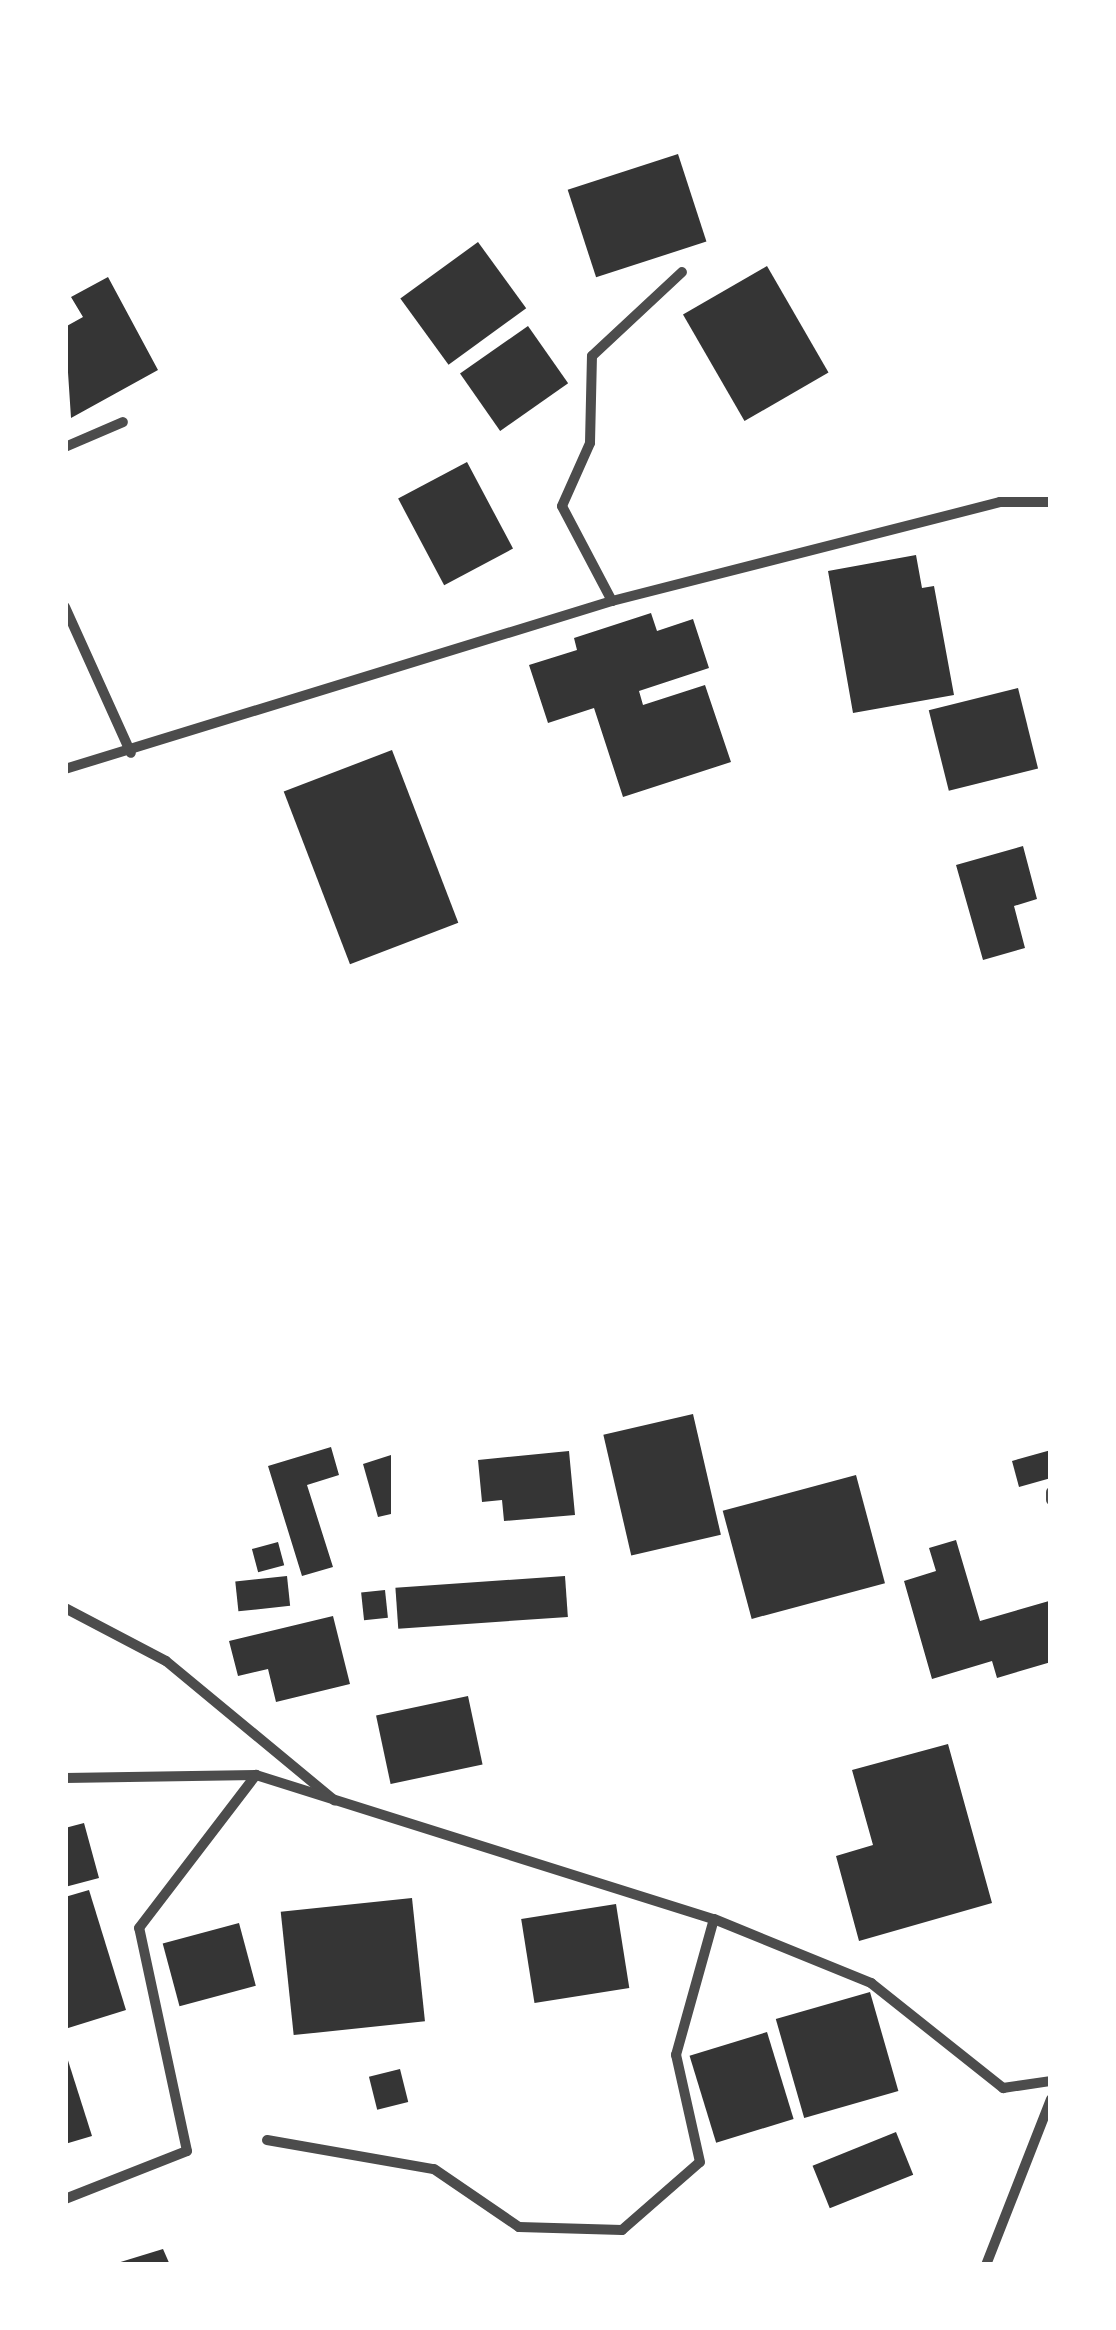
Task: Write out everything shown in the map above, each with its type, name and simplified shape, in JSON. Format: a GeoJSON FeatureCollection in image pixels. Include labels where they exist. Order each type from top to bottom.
{"type":"FeatureCollection","features":[{"type":"Feature","properties":{"kind":"street"},"geometry":{"type":"LineString","coordinates":[[612,601],[562,506],[590,443],[592,356],[682,272]]}},
{"type":"Feature","properties":{"kind":"street"},"geometry":{"type":"LineString","coordinates":[[65,447],[123,422]]}},
{"type":"Feature","properties":{"kind":"street"},"geometry":{"type":"LineString","coordinates":[[65,770],[612,601],[1000,502],[1051,502]]}},
{"type":"Feature","properties":{"kind":"street"},"geometry":{"type":"LineString","coordinates":[[65,607],[131,752]]}},
{"type":"Feature","properties":{"kind":"street"},"geometry":{"type":"LineString","coordinates":[[1051,1492],[1051,1500]]}},
{"type":"Feature","properties":{"kind":"street"},"geometry":{"type":"LineString","coordinates":[[65,1608],[166,1661],[343,1808]]}},
{"type":"Feature","properties":{"kind":"street"},"geometry":{"type":"LineString","coordinates":[[65,2199],[188,2151],[138,1928],[256,1775]]}},
{"type":"Feature","properties":{"kind":"street"},"geometry":{"type":"LineString","coordinates":[[65,1778],[256,1775],[343,1808],[714,1918],[871,1983],[1003,2088],[1051,2081]]}},
{"type":"Feature","properties":{"kind":"street"},"geometry":{"type":"LineString","coordinates":[[267,2140],[434,2169],[519,2227],[622,2230],[700,2162],[676,2055],[714,1918]]}},
{"type":"Feature","properties":{"kind":"street"},"geometry":{"type":"LineString","coordinates":[[986,2265],[1051,2098]]}},
{"type":"Feature","properties":{"kind":"building"},"geometry":{"type":"Polygon","coordinates":[[[678,154],[706,241],[596,277],[568,190],[678,154]]]}},
{"type":"Feature","properties":{"kind":"building"},"geometry":{"type":"Polygon","coordinates":[[[478,242],[526,308],[449,365],[400,298],[478,242]]]}},
{"type":"Feature","properties":{"kind":"building"},"geometry":{"type":"Polygon","coordinates":[[[767,266],[829,373],[744,421],[683,314],[767,266]]]}},
{"type":"Feature","properties":{"kind":"building"},"geometry":{"type":"Polygon","coordinates":[[[108,277],[158,370],[71,418],[65,327],[83,317],[71,297],[108,277]]]}},
{"type":"Feature","properties":{"kind":"building"},"geometry":{"type":"Polygon","coordinates":[[[528,326],[568,383],[500,431],[460,374],[528,326]]]}},
{"type":"Feature","properties":{"kind":"building"},"geometry":{"type":"Polygon","coordinates":[[[467,462],[513,549],[444,585],[398,499],[467,462]]]}},
{"type":"Feature","properties":{"kind":"building"},"geometry":{"type":"Polygon","coordinates":[[[916,555],[922,588],[934,586],[954,695],[853,713],[828,571],[916,555]]]}},
{"type":"Feature","properties":{"kind":"building"},"geometry":{"type":"Polygon","coordinates":[[[651,613],[657,631],[693,619],[709,668],[639,691],[643,705],[705,685],[731,762],[623,797],[594,708],[548,723],[529,665],[577,650],[574,638],[651,613]]]}},
{"type":"Feature","properties":{"kind":"building"},"geometry":{"type":"Polygon","coordinates":[[[1018,688],[1038,769],[949,791],[929,710],[1018,688]]]}},
{"type":"Feature","properties":{"kind":"building"},"geometry":{"type":"Polygon","coordinates":[[[392,750],[458,923],[350,964],[284,792],[392,750]]]}},
{"type":"Feature","properties":{"kind":"building"},"geometry":{"type":"Polygon","coordinates":[[[1023,846],[1037,899],[1014,906],[1025,948],[983,960],[956,865],[1023,846]]]}},
{"type":"Feature","properties":{"kind":"building"},"geometry":{"type":"Polygon","coordinates":[[[693,1414],[721,1535],[631,1556],[603,1435],[693,1414]]]}},
{"type":"Feature","properties":{"kind":"building"},"geometry":{"type":"Polygon","coordinates":[[[331,1447],[339,1475],[307,1485],[333,1567],[302,1576],[268,1466],[331,1447]]]}},
{"type":"Feature","properties":{"kind":"building"},"geometry":{"type":"Polygon","coordinates":[[[1051,1450],[1051,1478],[1019,1487],[1012,1461],[1051,1450]]]}},
{"type":"Feature","properties":{"kind":"building"},"geometry":{"type":"Polygon","coordinates":[[[569,1451],[575,1515],[504,1521],[502,1500],[482,1502],[478,1460],[569,1451]]]}},
{"type":"Feature","properties":{"kind":"building"},"geometry":{"type":"Polygon","coordinates":[[[391,1455],[391,1514],[378,1517],[363,1464],[391,1455]]]}},
{"type":"Feature","properties":{"kind":"building"},"geometry":{"type":"Polygon","coordinates":[[[856,1475],[885,1583],[752,1619],[723,1511],[856,1475]]]}},
{"type":"Feature","properties":{"kind":"building"},"geometry":{"type":"Polygon","coordinates":[[[956,1540],[980,1621],[1049,1601],[1051,1662],[997,1678],[992,1661],[932,1679],[904,1581],[936,1571],[929,1548],[956,1540]]]}},
{"type":"Feature","properties":{"kind":"building"},"geometry":{"type":"Polygon","coordinates":[[[278,1542],[284,1565],[258,1572],[252,1549],[278,1542]]]}},
{"type":"Feature","properties":{"kind":"building"},"geometry":{"type":"Polygon","coordinates":[[[287,1576],[290,1606],[238,1611],[235,1581],[287,1576]]]}},
{"type":"Feature","properties":{"kind":"building"},"geometry":{"type":"Polygon","coordinates":[[[565,1576],[568,1617],[398,1629],[395,1588],[565,1576]]]}},
{"type":"Feature","properties":{"kind":"building"},"geometry":{"type":"Polygon","coordinates":[[[385,1590],[388,1618],[364,1620],[361,1593],[385,1590]]]}},
{"type":"Feature","properties":{"kind":"building"},"geometry":{"type":"Polygon","coordinates":[[[333,1616],[350,1684],[276,1702],[268,1669],[238,1676],[229,1641],[333,1616]]]}},
{"type":"Feature","properties":{"kind":"building"},"geometry":{"type":"Polygon","coordinates":[[[468,1696],[483,1764],[391,1784],[376,1716],[468,1696]]]}},
{"type":"Feature","properties":{"kind":"building"},"geometry":{"type":"Polygon","coordinates":[[[948,1744],[992,1903],[859,1941],[836,1856],[873,1845],[852,1770],[948,1744]]]}},
{"type":"Feature","properties":{"kind":"building"},"geometry":{"type":"Polygon","coordinates":[[[84,1823],[99,1878],[65,1887],[65,1828],[84,1823]]]}},
{"type":"Feature","properties":{"kind":"building"},"geometry":{"type":"Polygon","coordinates":[[[89,1890],[126,2010],[65,2029],[65,1897],[89,1890]]]}},
{"type":"Feature","properties":{"kind":"building"},"geometry":{"type":"Polygon","coordinates":[[[412,1898],[425,2021],[294,2035],[281,1912],[412,1898]]]}},
{"type":"Feature","properties":{"kind":"building"},"geometry":{"type":"Polygon","coordinates":[[[616,1904],[629,1988],[534,2003],[521,1919],[616,1904]]]}},
{"type":"Feature","properties":{"kind":"building"},"geometry":{"type":"Polygon","coordinates":[[[239,1923],[256,1986],[180,2006],[163,1943],[239,1923]]]}},
{"type":"Feature","properties":{"kind":"building"},"geometry":{"type":"Polygon","coordinates":[[[870,1992],[898,2091],[804,2118],[776,2019],[870,1992]]]}},
{"type":"Feature","properties":{"kind":"building"},"geometry":{"type":"Polygon","coordinates":[[[767,2032],[794,2119],[716,2143],[690,2056],[767,2032]]]}},
{"type":"Feature","properties":{"kind":"building"},"geometry":{"type":"Polygon","coordinates":[[[65,2051],[92,2136],[65,2144],[65,2051]]]}},
{"type":"Feature","properties":{"kind":"building"},"geometry":{"type":"Polygon","coordinates":[[[400,2069],[408,2102],[377,2110],[369,2077],[400,2069]]]}},
{"type":"Feature","properties":{"kind":"building"},"geometry":{"type":"Polygon","coordinates":[[[896,2132],[913,2175],[830,2208],[813,2166],[896,2132]]]}},
{"type":"Feature","properties":{"kind":"building"},"geometry":{"type":"Polygon","coordinates":[[[163,2249],[170,2265],[114,2265],[114,2264],[163,2249]]]}}]}
